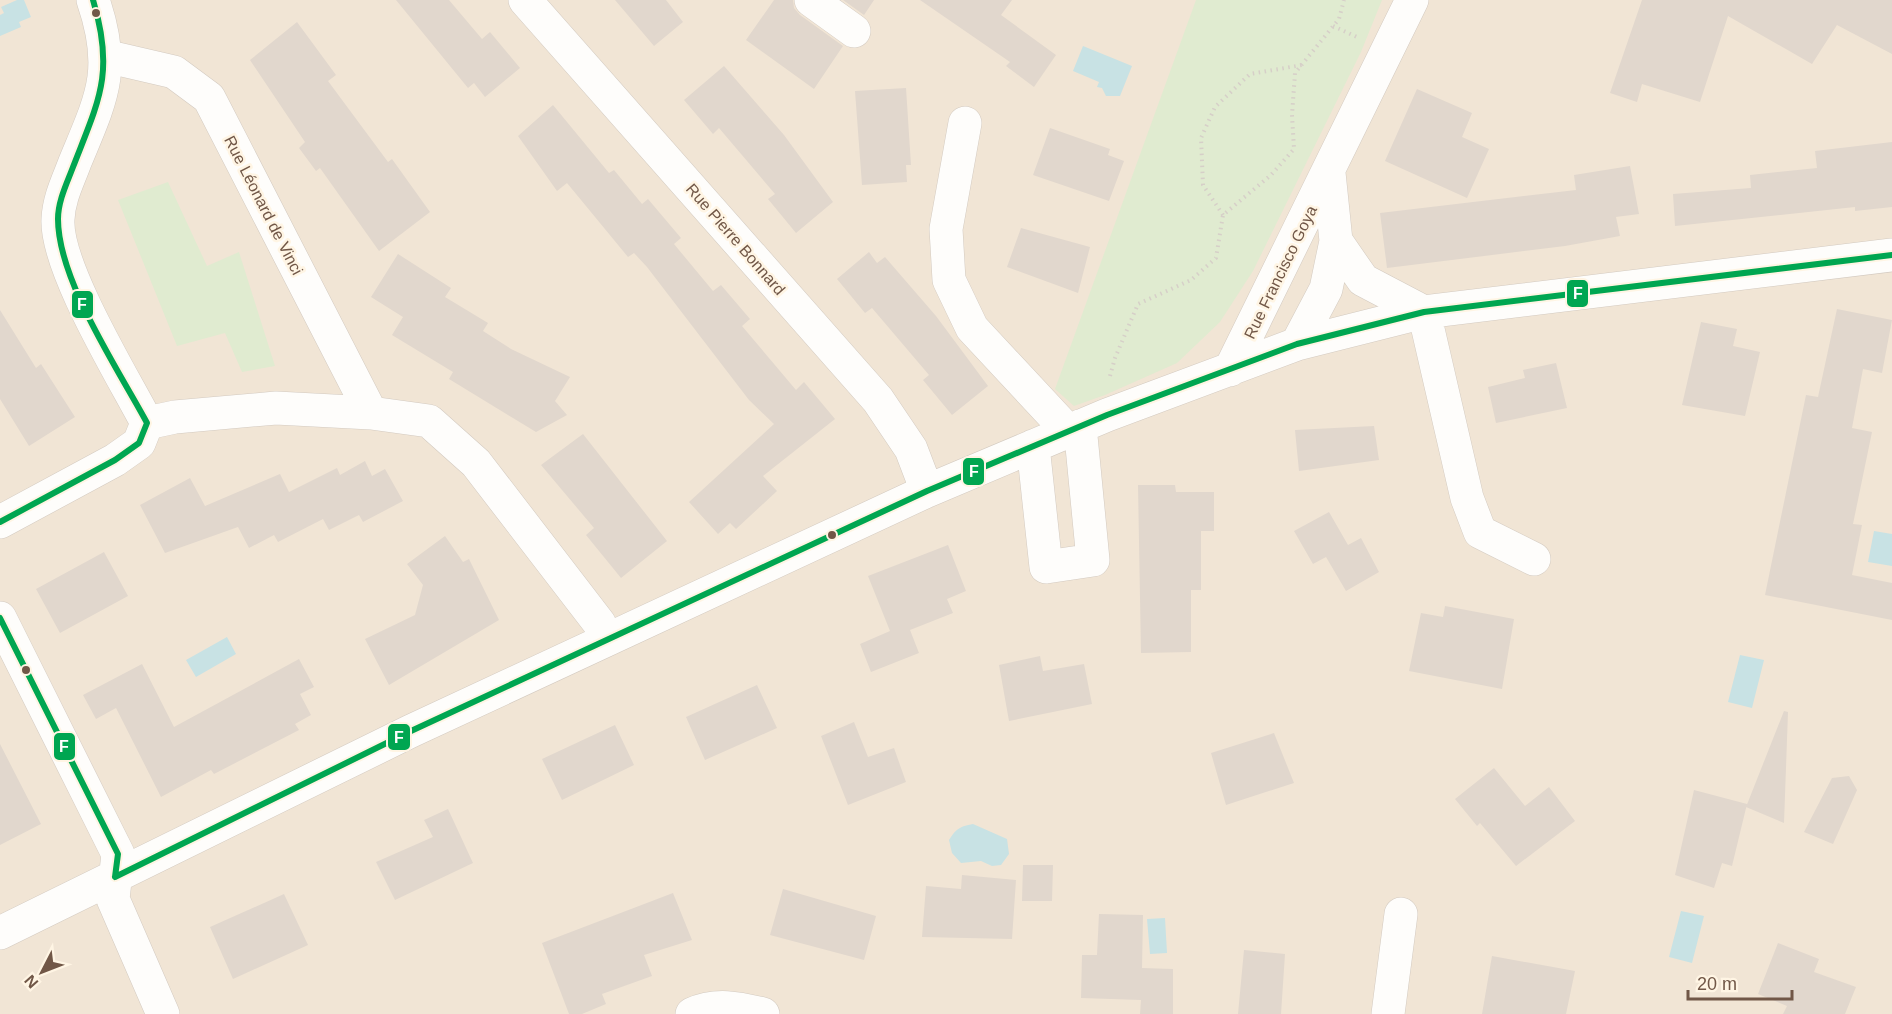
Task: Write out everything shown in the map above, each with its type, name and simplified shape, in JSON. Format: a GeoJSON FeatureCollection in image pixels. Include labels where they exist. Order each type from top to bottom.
{"type":"FeatureCollection","features":[{"type":"Feature","properties":{"kind":"street"},"geometry":{"type":"LineString","coordinates":[[0,522],[115,460],[139,443],[147,423],[70,274],[61,247],[58,220],[61,198],[96,111],[106,78],[104,32],[93,0]]}},
{"type":"Feature","properties":{"kind":"street","name":"Rue Pierre Bonnard"},"geometry":{"type":"LineString","coordinates":[[525,0],[878,400],[911,449],[927,491]]}},
{"type":"Feature","properties":{"kind":"street"},"geometry":{"type":"LineString","coordinates":[[811,0],[854,31]]}},
{"type":"Feature","properties":{"kind":"street","name":"Rue Francisco Goya"},"geometry":{"type":"LineString","coordinates":[[1230,370],[1329,173],[1412,0]]}},
{"type":"Feature","properties":{"kind":"street","name":"Rue Léonard de Vinci"},"geometry":{"type":"LineString","coordinates":[[105,56],[174,72],[209,98],[371,413]]}},
{"type":"Feature","properties":{"kind":"street"},"geometry":{"type":"LineString","coordinates":[[965,123],[946,229],[949,280],[972,328],[1085,424],[1093,560],[1046,567],[1033,446]]}},
{"type":"Feature","properties":{"kind":"street","name":"Rue Francisco Goya"},"geometry":{"type":"LineString","coordinates":[[1329,173],[1336,242],[1363,280],[1424,312]]}},
{"type":"Feature","properties":{"kind":"street"},"geometry":{"type":"LineString","coordinates":[[1297,345],[1326,289],[1336,242]]}},
{"type":"Feature","properties":{"kind":"street"},"geometry":{"type":"LineString","coordinates":[[0,933],[411,731],[927,491],[1085,424],[1297,345],[1424,312],[1892,255]]}},
{"type":"Feature","properties":{"kind":"street"},"geometry":{"type":"LineString","coordinates":[[1424,312],[1467,498],[1480,532],[1534,559]]}},
{"type":"Feature","properties":{"kind":"street"},"geometry":{"type":"LineString","coordinates":[[147,423],[175,417],[276,408],[371,413],[429,421],[476,463],[599,623],[607,639]]}},
{"type":"Feature","properties":{"kind":"street"},"geometry":{"type":"LineString","coordinates":[[0,618],[118,854],[112,899],[163,1014]]}},
{"type":"Feature","properties":{"kind":"street"},"geometry":{"type":"LineString","coordinates":[[1388,1014],[1401,914]]}},
{"type":"Feature","properties":{"kind":"street"},"geometry":{"type":"LineString","coordinates":[[692,1014],[712,1006],[764,1014]]}},
{"type":"Feature","properties":{"kind":"path"},"geometry":{"type":"LineString","coordinates":[[1085,424],[1105,395],[1115,358],[1138,304],[1191,280],[1216,258],[1223,215],[1271,175],[1294,149],[1292,115],[1295,73],[1339,19],[1344,0]]}},
{"type":"Feature","properties":{"kind":"path"},"geometry":{"type":"LineString","coordinates":[[1223,215],[1203,185],[1200,138],[1215,107],[1250,74],[1285,66],[1302,65]]}},
{"type":"Feature","properties":{"kind":"shaded area"},"geometry":{"type":"Polygon","coordinates":[[[0,0],[1892,0],[1892,1014],[0,1014],[0,0]]]}},
{"type":"Feature","properties":{"kind":"green space"},"geometry":{"type":"Polygon","coordinates":[[[1196,0],[1382,0],[1361,52],[1253,271],[1220,322],[1177,363],[1074,406],[1055,389],[1196,0]]]}},
{"type":"Feature","properties":{"kind":"green space"},"geometry":{"type":"Polygon","coordinates":[[[168,182],[207,266],[239,252],[275,366],[242,372],[225,333],[177,346],[118,200],[168,182]]]}},
{"type":"Feature","properties":{"kind":"water"},"geometry":{"type":"Polygon","coordinates":[[[17,0],[24,0],[31,17],[19,22],[21,27],[0,36],[0,15],[4,13],[1,7],[17,0]]]}},
{"type":"Feature","properties":{"kind":"water"},"geometry":{"type":"Polygon","coordinates":[[[1083,46],[1132,66],[1120,96],[1106,96],[1102,88],[1097,87],[1099,82],[1073,71],[1083,46]]]}},
{"type":"Feature","properties":{"kind":"water"},"geometry":{"type":"Polygon","coordinates":[[[1874,531],[1892,534],[1892,566],[1868,562],[1874,531]]]}},
{"type":"Feature","properties":{"kind":"water"},"geometry":{"type":"Polygon","coordinates":[[[227,637],[236,654],[196,677],[186,660],[227,637]]]}},
{"type":"Feature","properties":{"kind":"water"},"geometry":{"type":"Polygon","coordinates":[[[1740,655],[1764,660],[1752,708],[1728,702],[1740,655]]]}},
{"type":"Feature","properties":{"kind":"water"},"geometry":{"type":"Polygon","coordinates":[[[973,824],[1007,839],[1009,854],[1001,865],[992,866],[981,861],[961,863],[952,853],[949,840],[959,829],[973,824]]]}},
{"type":"Feature","properties":{"kind":"water"},"geometry":{"type":"Polygon","coordinates":[[[1681,911],[1704,916],[1692,963],[1669,957],[1681,911]]]}},
{"type":"Feature","properties":{"kind":"water"},"geometry":{"type":"Polygon","coordinates":[[[1165,918],[1167,953],[1150,954],[1147,919],[1165,918]]]}},
{"type":"Feature","properties":{"kind":"building"},"geometry":{"type":"Polygon","coordinates":[[[396,0],[449,0],[482,39],[490,32],[520,68],[485,97],[474,83],[468,88],[396,0]]]}},
{"type":"Feature","properties":{"kind":"building"},"geometry":{"type":"Polygon","coordinates":[[[615,0],[666,0],[683,22],[654,46],[615,0]]]}},
{"type":"Feature","properties":{"kind":"building"},"geometry":{"type":"Polygon","coordinates":[[[774,0],[793,0],[794,8],[800,15],[843,46],[814,89],[746,40],[774,0]]]}},
{"type":"Feature","properties":{"kind":"building"},"geometry":{"type":"Polygon","coordinates":[[[843,0],[874,0],[864,15],[843,0]]]}},
{"type":"Feature","properties":{"kind":"building"},"geometry":{"type":"Polygon","coordinates":[[[920,0],[1012,0],[1001,15],[1056,55],[1034,87],[1006,66],[1010,62],[920,0]]]}},
{"type":"Feature","properties":{"kind":"building"},"geometry":{"type":"Polygon","coordinates":[[[1642,0],[1892,0],[1892,54],[1837,25],[1812,64],[1728,16],[1700,102],[1642,84],[1637,102],[1610,93],[1642,0]]]}},
{"type":"Feature","properties":{"kind":"building"},"geometry":{"type":"Polygon","coordinates":[[[297,22],[336,75],[328,81],[388,162],[392,159],[430,212],[379,251],[320,168],[316,171],[299,148],[305,142],[250,60],[297,22]]]}},
{"type":"Feature","properties":{"kind":"building"},"geometry":{"type":"Polygon","coordinates":[[[724,66],[784,135],[833,202],[796,233],[768,199],[775,194],[719,128],[713,134],[684,100],[724,66]]]}},
{"type":"Feature","properties":{"kind":"building"},"geometry":{"type":"Polygon","coordinates":[[[906,88],[911,165],[906,165],[907,182],[862,185],[855,91],[906,88]]]}},
{"type":"Feature","properties":{"kind":"building"},"geometry":{"type":"Polygon","coordinates":[[[1417,89],[1472,113],[1462,137],[1489,149],[1467,198],[1385,161],[1417,89]]]}},
{"type":"Feature","properties":{"kind":"building"},"geometry":{"type":"Polygon","coordinates":[[[553,105],[609,173],[614,170],[642,204],[648,199],[681,238],[674,244],[713,291],[721,285],[750,319],[742,326],[796,390],[804,382],[835,419],[763,476],[777,491],[736,529],[730,523],[718,534],[689,502],[774,424],[749,400],[647,267],[634,253],[628,257],[567,183],[557,191],[518,136],[553,105]]]}},
{"type":"Feature","properties":{"kind":"building"},"geometry":{"type":"Polygon","coordinates":[[[1050,128],[1110,149],[1108,155],[1124,161],[1109,201],[1033,175],[1050,128]]]}},
{"type":"Feature","properties":{"kind":"building"},"geometry":{"type":"Polygon","coordinates":[[[1892,142],[1892,207],[1855,211],[1855,207],[1675,226],[1673,194],[1751,188],[1750,175],[1817,168],[1815,151],[1892,142]]]}},
{"type":"Feature","properties":{"kind":"building"},"geometry":{"type":"Polygon","coordinates":[[[1630,166],[1639,214],[1616,217],[1620,236],[1565,246],[1387,268],[1380,213],[1576,190],[1574,175],[1630,166]]]}},
{"type":"Feature","properties":{"kind":"building"},"geometry":{"type":"Polygon","coordinates":[[[1021,228],[1090,247],[1078,293],[1007,267],[1021,228]]]}},
{"type":"Feature","properties":{"kind":"building"},"geometry":{"type":"Polygon","coordinates":[[[869,252],[877,263],[885,257],[936,316],[988,386],[952,415],[923,380],[929,375],[872,308],[865,313],[837,279],[869,252]]]}},
{"type":"Feature","properties":{"kind":"building"},"geometry":{"type":"Polygon","coordinates":[[[398,254],[451,288],[445,297],[488,323],[483,331],[511,349],[570,377],[555,401],[567,415],[536,432],[449,379],[453,372],[392,335],[403,317],[371,297],[398,254]]]}},
{"type":"Feature","properties":{"kind":"building"},"geometry":{"type":"Polygon","coordinates":[[[1837,309],[1892,320],[1882,373],[1863,369],[1852,428],[1872,432],[1853,524],[1862,525],[1852,575],[1892,583],[1892,620],[1765,595],[1806,395],[1818,397],[1837,309]]]}},
{"type":"Feature","properties":{"kind":"building"},"geometry":{"type":"Polygon","coordinates":[[[0,310],[36,368],[41,364],[75,417],[29,446],[0,399],[0,310]]]}},
{"type":"Feature","properties":{"kind":"building"},"geometry":{"type":"Polygon","coordinates":[[[1701,322],[1737,329],[1733,346],[1760,352],[1745,416],[1682,405],[1701,322]]]}},
{"type":"Feature","properties":{"kind":"building"},"geometry":{"type":"Polygon","coordinates":[[[1556,363],[1567,408],[1496,423],[1488,387],[1525,378],[1523,370],[1556,363]]]}},
{"type":"Feature","properties":{"kind":"building"},"geometry":{"type":"Polygon","coordinates":[[[1374,426],[1379,460],[1299,471],[1295,430],[1374,426]]]}},
{"type":"Feature","properties":{"kind":"building"},"geometry":{"type":"Polygon","coordinates":[[[583,434],[667,541],[621,578],[586,535],[594,528],[541,465],[583,434]]]}},
{"type":"Feature","properties":{"kind":"building"},"geometry":{"type":"Polygon","coordinates":[[[365,461],[372,476],[385,469],[403,501],[363,522],[359,515],[329,530],[323,519],[278,542],[274,535],[249,548],[238,527],[165,553],[140,505],[190,478],[205,506],[280,474],[289,492],[337,468],[340,475],[365,461]]]}},
{"type":"Feature","properties":{"kind":"building"},"geometry":{"type":"Polygon","coordinates":[[[1138,485],[1175,485],[1176,492],[1214,492],[1214,531],[1201,531],[1201,590],[1191,590],[1191,652],[1141,653],[1138,485]]]}},
{"type":"Feature","properties":{"kind":"building"},"geometry":{"type":"Polygon","coordinates":[[[1329,512],[1348,545],[1361,538],[1379,572],[1346,591],[1326,557],[1313,564],[1294,531],[1329,512]]]}},
{"type":"Feature","properties":{"kind":"building"},"geometry":{"type":"Polygon","coordinates":[[[445,536],[463,562],[469,559],[499,620],[389,685],[365,639],[415,615],[423,585],[407,564],[445,536]]]}},
{"type":"Feature","properties":{"kind":"building"},"geometry":{"type":"Polygon","coordinates":[[[948,545],[966,591],[947,599],[953,613],[910,630],[919,653],[871,672],[860,644],[890,631],[868,576],[948,545]]]}},
{"type":"Feature","properties":{"kind":"building"},"geometry":{"type":"Polygon","coordinates":[[[104,552],[128,596],[60,633],[36,589],[104,552]]]}},
{"type":"Feature","properties":{"kind":"building"},"geometry":{"type":"Polygon","coordinates":[[[1445,606],[1514,619],[1502,689],[1409,671],[1421,613],[1443,617],[1445,606]]]}},
{"type":"Feature","properties":{"kind":"building"},"geometry":{"type":"Polygon","coordinates":[[[1040,656],[1043,671],[1084,664],[1092,704],[1009,721],[999,665],[1040,656]]]}},
{"type":"Feature","properties":{"kind":"building"},"geometry":{"type":"Polygon","coordinates":[[[299,659],[314,687],[300,694],[311,715],[295,724],[299,730],[214,774],[211,770],[161,797],[116,708],[96,719],[83,695],[142,664],[174,727],[299,659]]]}},
{"type":"Feature","properties":{"kind":"building"},"geometry":{"type":"Polygon","coordinates":[[[757,685],[777,728],[705,760],[686,717],[757,685]]]}},
{"type":"Feature","properties":{"kind":"building"},"geometry":{"type":"Polygon","coordinates":[[[1784,711],[1788,712],[1784,823],[1746,807],[1784,711]]]}},
{"type":"Feature","properties":{"kind":"building"},"geometry":{"type":"Polygon","coordinates":[[[854,722],[868,757],[894,748],[906,782],[848,805],[821,736],[854,722]]]}},
{"type":"Feature","properties":{"kind":"building"},"geometry":{"type":"Polygon","coordinates":[[[615,725],[634,765],[562,800],[542,759],[615,725]]]}},
{"type":"Feature","properties":{"kind":"building"},"geometry":{"type":"Polygon","coordinates":[[[1274,733],[1294,783],[1226,805],[1211,753],[1274,733]]]}},
{"type":"Feature","properties":{"kind":"building"},"geometry":{"type":"Polygon","coordinates":[[[0,744],[41,824],[0,845],[0,744]]]}},
{"type":"Feature","properties":{"kind":"building"},"geometry":{"type":"Polygon","coordinates":[[[1494,768],[1525,806],[1549,787],[1575,821],[1516,866],[1480,823],[1477,826],[1455,799],[1494,768]]]}},
{"type":"Feature","properties":{"kind":"building"},"geometry":{"type":"Polygon","coordinates":[[[1849,776],[1857,790],[1833,844],[1804,832],[1832,778],[1849,776]]]}},
{"type":"Feature","properties":{"kind":"building"},"geometry":{"type":"Polygon","coordinates":[[[1694,790],[1747,804],[1732,866],[1722,863],[1714,888],[1675,875],[1694,790]]]}},
{"type":"Feature","properties":{"kind":"building"},"geometry":{"type":"Polygon","coordinates":[[[448,809],[473,863],[395,900],[376,862],[433,837],[424,820],[448,809]]]}},
{"type":"Feature","properties":{"kind":"building"},"geometry":{"type":"Polygon","coordinates":[[[1023,865],[1053,865],[1052,901],[1022,901],[1023,865]]]}},
{"type":"Feature","properties":{"kind":"building"},"geometry":{"type":"Polygon","coordinates":[[[962,875],[1016,880],[1012,939],[922,937],[926,886],[961,889],[962,875]]]}},
{"type":"Feature","properties":{"kind":"building"},"geometry":{"type":"Polygon","coordinates":[[[783,889],[876,916],[864,960],[770,935],[783,889]]]}},
{"type":"Feature","properties":{"kind":"building"},"geometry":{"type":"Polygon","coordinates":[[[673,893],[692,940],[644,955],[652,976],[602,994],[606,1004],[582,1014],[569,1014],[542,943],[673,893]]]}},
{"type":"Feature","properties":{"kind":"building"},"geometry":{"type":"Polygon","coordinates":[[[284,894],[308,945],[233,979],[210,927],[284,894]]]}},
{"type":"Feature","properties":{"kind":"building"},"geometry":{"type":"Polygon","coordinates":[[[1099,914],[1143,915],[1142,968],[1173,969],[1173,1014],[1140,1014],[1141,1000],[1081,998],[1082,955],[1097,955],[1099,914]]]}},
{"type":"Feature","properties":{"kind":"building"},"geometry":{"type":"Polygon","coordinates":[[[1778,943],[1819,959],[1814,972],[1856,987],[1845,1014],[1783,1014],[1787,1006],[1758,994],[1778,943]]]}},
{"type":"Feature","properties":{"kind":"building"},"geometry":{"type":"Polygon","coordinates":[[[1244,950],[1285,954],[1281,1014],[1238,1014],[1244,950]]]}},
{"type":"Feature","properties":{"kind":"building"},"geometry":{"type":"Polygon","coordinates":[[[1492,956],[1575,971],[1566,1014],[1482,1014],[1492,956]]]}},
{"type":"Feature","properties":{"kind":"transit line","name":"F"},"geometry":{"type":"LineString","coordinates":[[0,522],[115,460],[139,443],[147,423],[92,324],[68,269],[61,243],[58,219],[61,199],[97,104],[101,86],[103,47],[93,0]]}},
{"type":"Feature","properties":{"kind":"transit line","name":"F"},"geometry":{"type":"LineString","coordinates":[[115,877],[411,731],[927,491],[1107,415],[1297,344],[1424,312],[1892,255]]}},
{"type":"Feature","properties":{"kind":"transit line","name":"F"},"geometry":{"type":"LineString","coordinates":[[0,618],[118,854],[115,877]]}}]}
